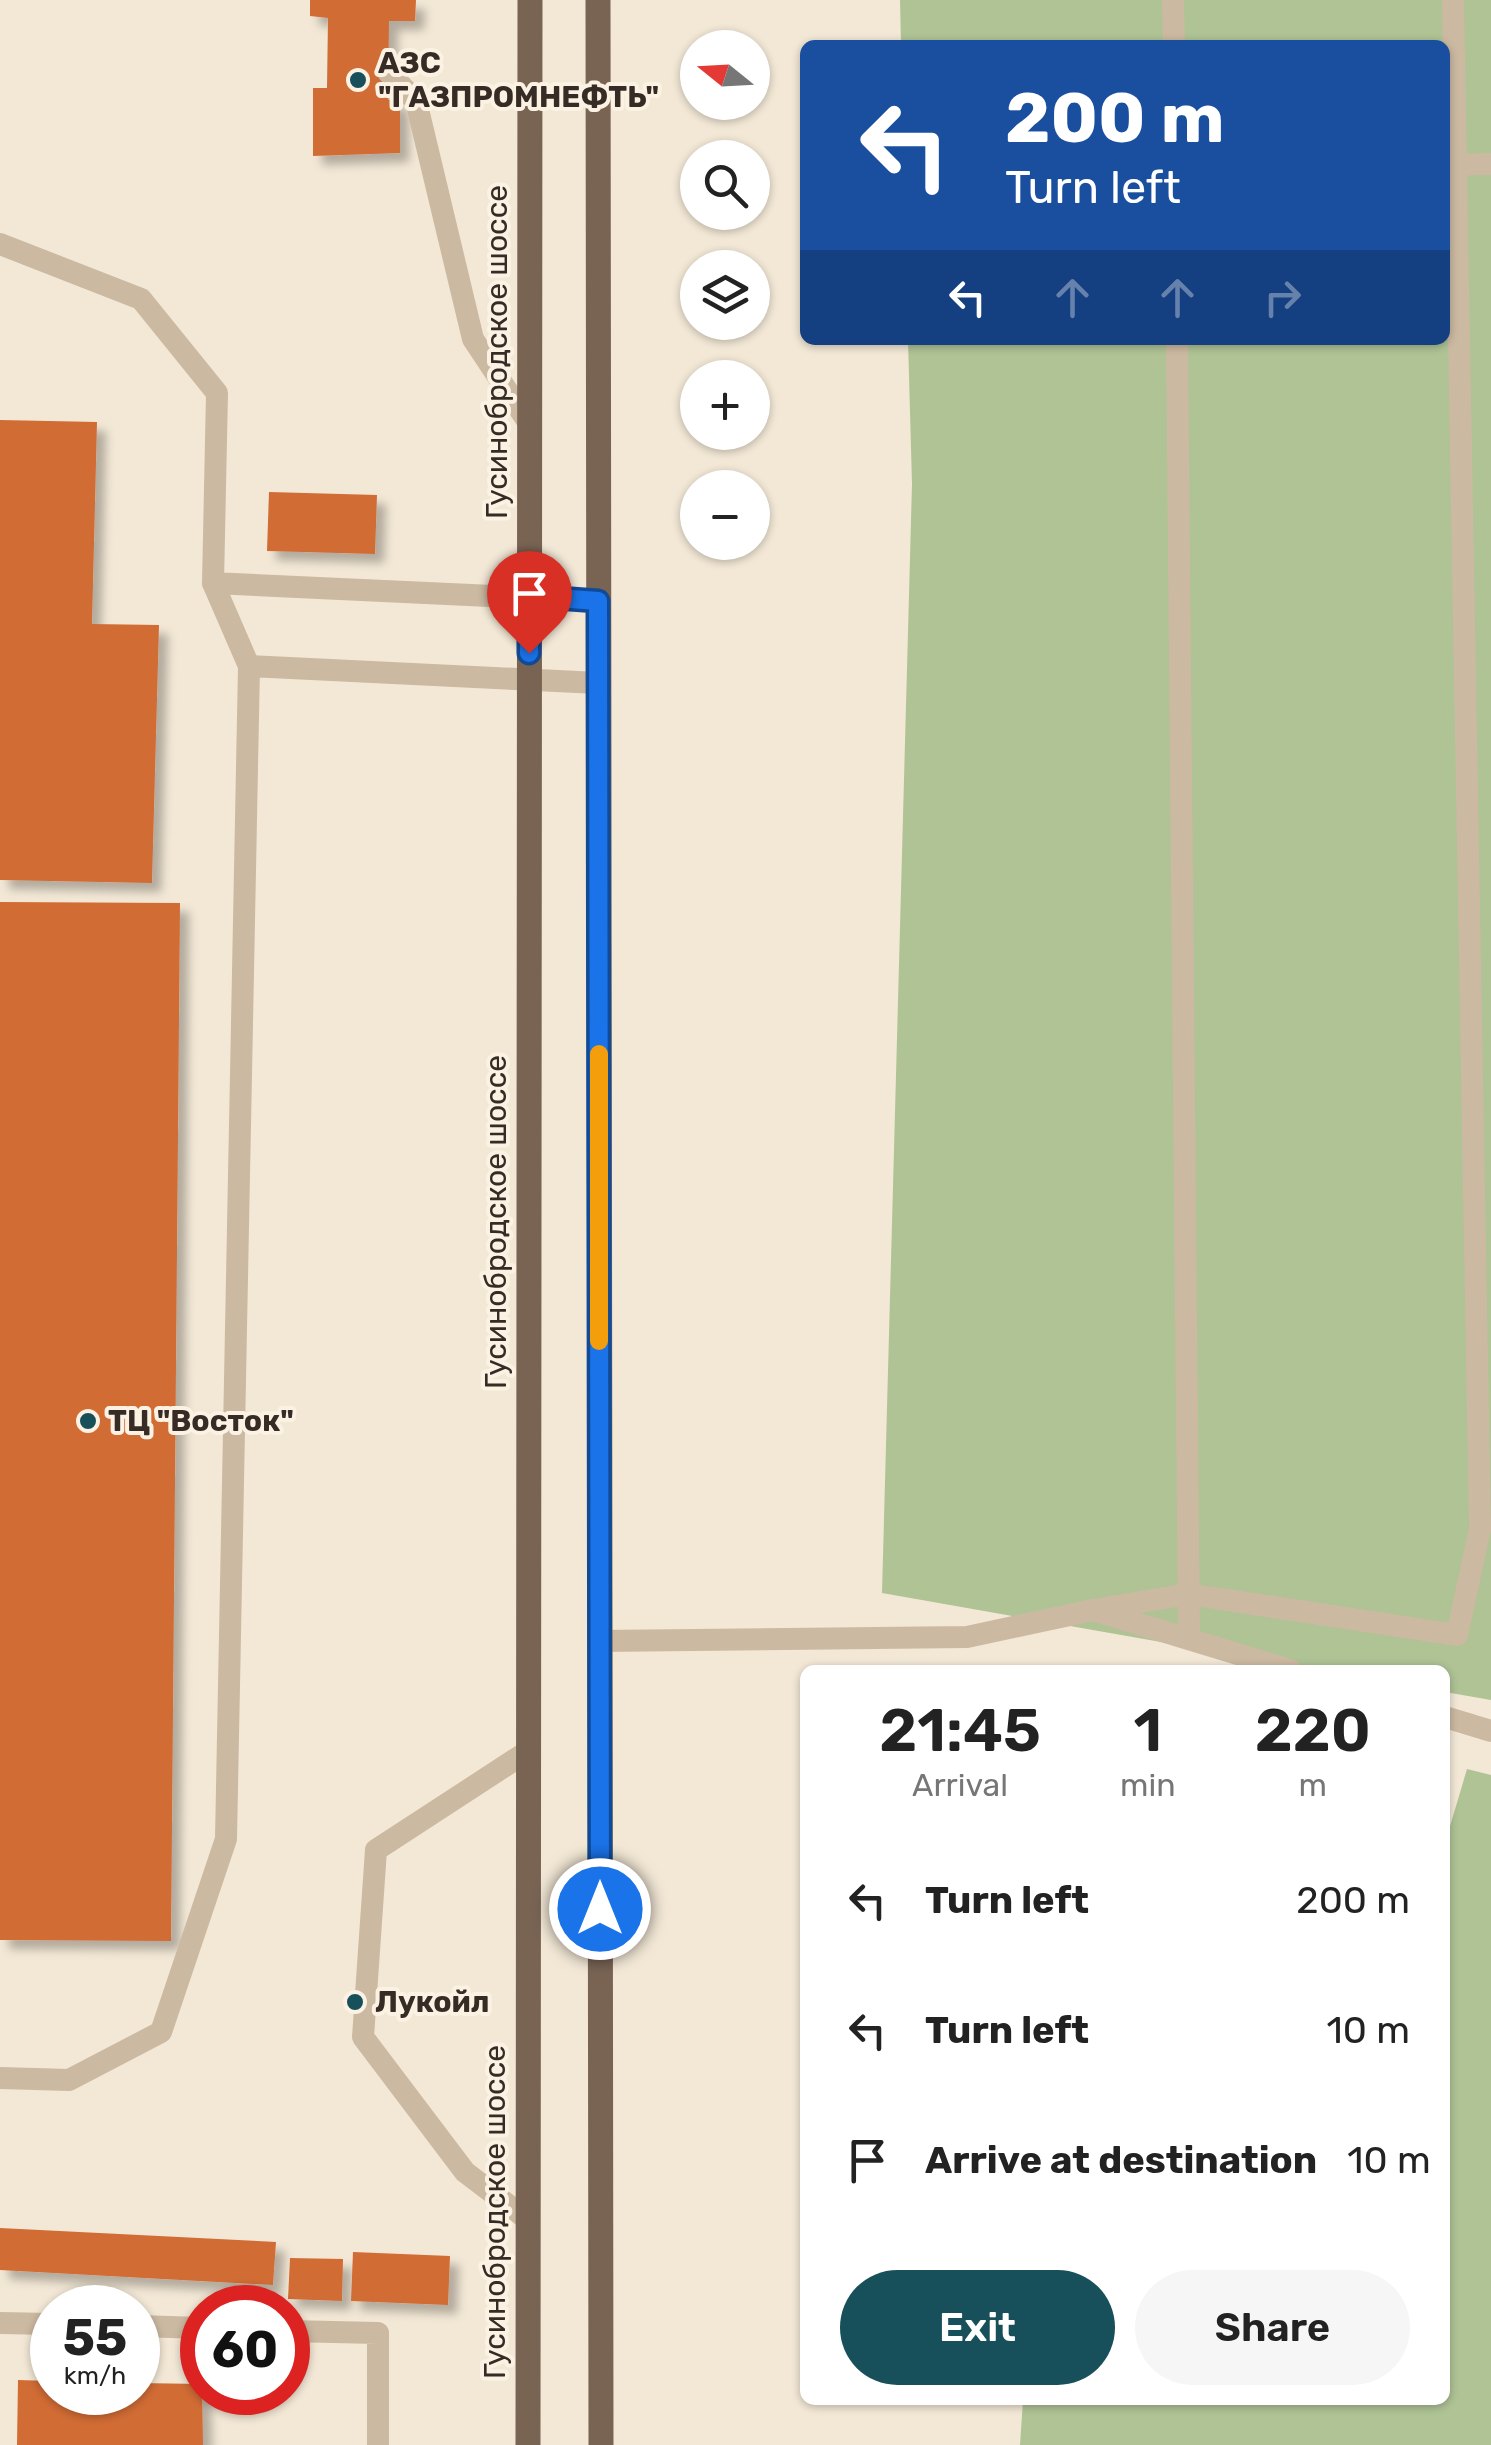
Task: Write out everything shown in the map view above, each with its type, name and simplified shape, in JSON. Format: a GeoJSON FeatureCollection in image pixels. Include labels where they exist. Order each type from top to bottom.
{"type":"FeatureCollection","features":[{"type":"Feature","properties":{"kind":"main road","name":"Гусинобродское шоссе"},"geometry":{"type":"LineString","coordinates":[[528,2445],[530,0]]}},
{"type":"Feature","properties":{"kind":"main road"},"geometry":{"type":"LineString","coordinates":[[598,0],[600,2445]]}},
{"type":"Feature","properties":{"kind":"lane"},"geometry":{"type":"LineString","coordinates":[[1174,0],[1174,40]]}},
{"type":"Feature","properties":{"kind":"lane"},"geometry":{"type":"LineString","coordinates":[[599,1641],[967,1638],[1188,1594],[1457,1635],[1480,1529],[1450,165],[1453,0]]}},
{"type":"Feature","properties":{"kind":"lane"},"geometry":{"type":"LineString","coordinates":[[388,72],[416,101],[473,339],[530,425]]}},
{"type":"Feature","properties":{"kind":"lane"},"geometry":{"type":"LineString","coordinates":[[1450,165],[1491,164]]}},
{"type":"Feature","properties":{"kind":"lane"},"geometry":{"type":"LineString","coordinates":[[0,244],[141,299],[217,393],[213,583],[249,666],[226,1839],[161,2032],[69,2080],[0,2078]]}},
{"type":"Feature","properties":{"kind":"lane"},"geometry":{"type":"LineString","coordinates":[[1176,345],[1188,1639]]}},
{"type":"Feature","properties":{"kind":"lane"},"geometry":{"type":"LineString","coordinates":[[213,583],[598,601]]}},
{"type":"Feature","properties":{"kind":"lane"},"geometry":{"type":"LineString","coordinates":[[249,666],[598,683]]}},
{"type":"Feature","properties":{"kind":"lane"},"geometry":{"type":"LineString","coordinates":[[1093,1610],[1274,1665]]}},
{"type":"Feature","properties":{"kind":"lane"},"geometry":{"type":"LineString","coordinates":[[1450,1719],[1491,1731]]}},
{"type":"Feature","properties":{"kind":"lane"},"geometry":{"type":"LineString","coordinates":[[528,1751],[376,1850],[363,2036],[465,2172],[528,2220]]}},
{"type":"Feature","properties":{"kind":"lane"},"geometry":{"type":"LineString","coordinates":[[0,2322],[30,2323]]}},
{"type":"Feature","properties":{"kind":"lane"},"geometry":{"type":"LineString","coordinates":[[310,2332],[378,2334],[378,2445]]}},
{"type":"Feature","properties":{"kind":"green space"},"geometry":{"type":"Polygon","coordinates":[[[900,0],[1491,0],[1491,1700],[1450,1693],[1450,1665],[1292,1665],[882,1593],[912,484],[908,345],[1450,345],[1450,40],[901,40],[900,0]]]}},
{"type":"Feature","properties":{"kind":"green space"},"geometry":{"type":"Polygon","coordinates":[[[1467,1769],[1491,1775],[1491,2445],[1020,2445],[1023,2405],[1450,2405],[1450,1826],[1467,1769]]]}},
{"type":"Feature","properties":{"kind":"building","name":"АЗС \"ГАЗПРОМНЕФТЬ\""},"geometry":{"type":"Polygon","coordinates":[[[310,0],[416,0],[415,21],[389,21],[388,100],[400,100],[400,153],[313,156],[313,88],[327,88],[328,18],[310,16],[310,0]]]}},
{"type":"Feature","properties":{"kind":"building"},"geometry":{"type":"Polygon","coordinates":[[[0,420],[97,422],[92,624],[159,625],[152,883],[0,880],[0,420]]]}},
{"type":"Feature","properties":{"kind":"building"},"geometry":{"type":"Polygon","coordinates":[[[269,492],[377,495],[375,554],[267,551],[269,492]]]}},
{"type":"Feature","properties":{"kind":"building","name":"ТЦ \"Восток\""},"geometry":{"type":"Polygon","coordinates":[[[0,902],[180,903],[171,1941],[0,1940],[0,902]]]}},
{"type":"Feature","properties":{"kind":"building"},"geometry":{"type":"Polygon","coordinates":[[[0,2228],[276,2242],[273,2285],[0,2270],[0,2228]]]}},
{"type":"Feature","properties":{"kind":"building"},"geometry":{"type":"Polygon","coordinates":[[[353,2252],[450,2256],[448,2305],[351,2301],[353,2252]]]}},
{"type":"Feature","properties":{"kind":"building"},"geometry":{"type":"Polygon","coordinates":[[[290,2258],[343,2259],[342,2301],[310,2300],[310,2285],[289,2285],[290,2258]]]}},
{"type":"Feature","properties":{"kind":"building"},"geometry":{"type":"Polygon","coordinates":[[[18,2380],[30,2380],[30,2415],[160,2415],[160,2383],[180,2384],[180,2415],[203,2415],[203,2445],[17,2445],[18,2380]]]}},
{"type":"Feature","properties":{"kind":"slow traffic"},"geometry":{"type":"LineString","coordinates":[[599,1054],[599,1341]]}},
{"type":"Feature","properties":{"kind":"place","name":"АЗС \"ГАЗПРОМНЕФТЬ\""},"geometry":{"type":"Point","coordinates":[358,80]}},
{"type":"Feature","properties":{"kind":"place","name":"ТЦ \"Восток\""},"geometry":{"type":"Point","coordinates":[88,1421]}},
{"type":"Feature","properties":{"kind":"place","name":"Лукойл"},"geometry":{"type":"Point","coordinates":[355,2002]}},
{"type":"Feature","properties":{"kind":"route"},"geometry":{"type":"LineString","coordinates":[[529,653],[529,596],[598,601],[600,1909]]}}]}
